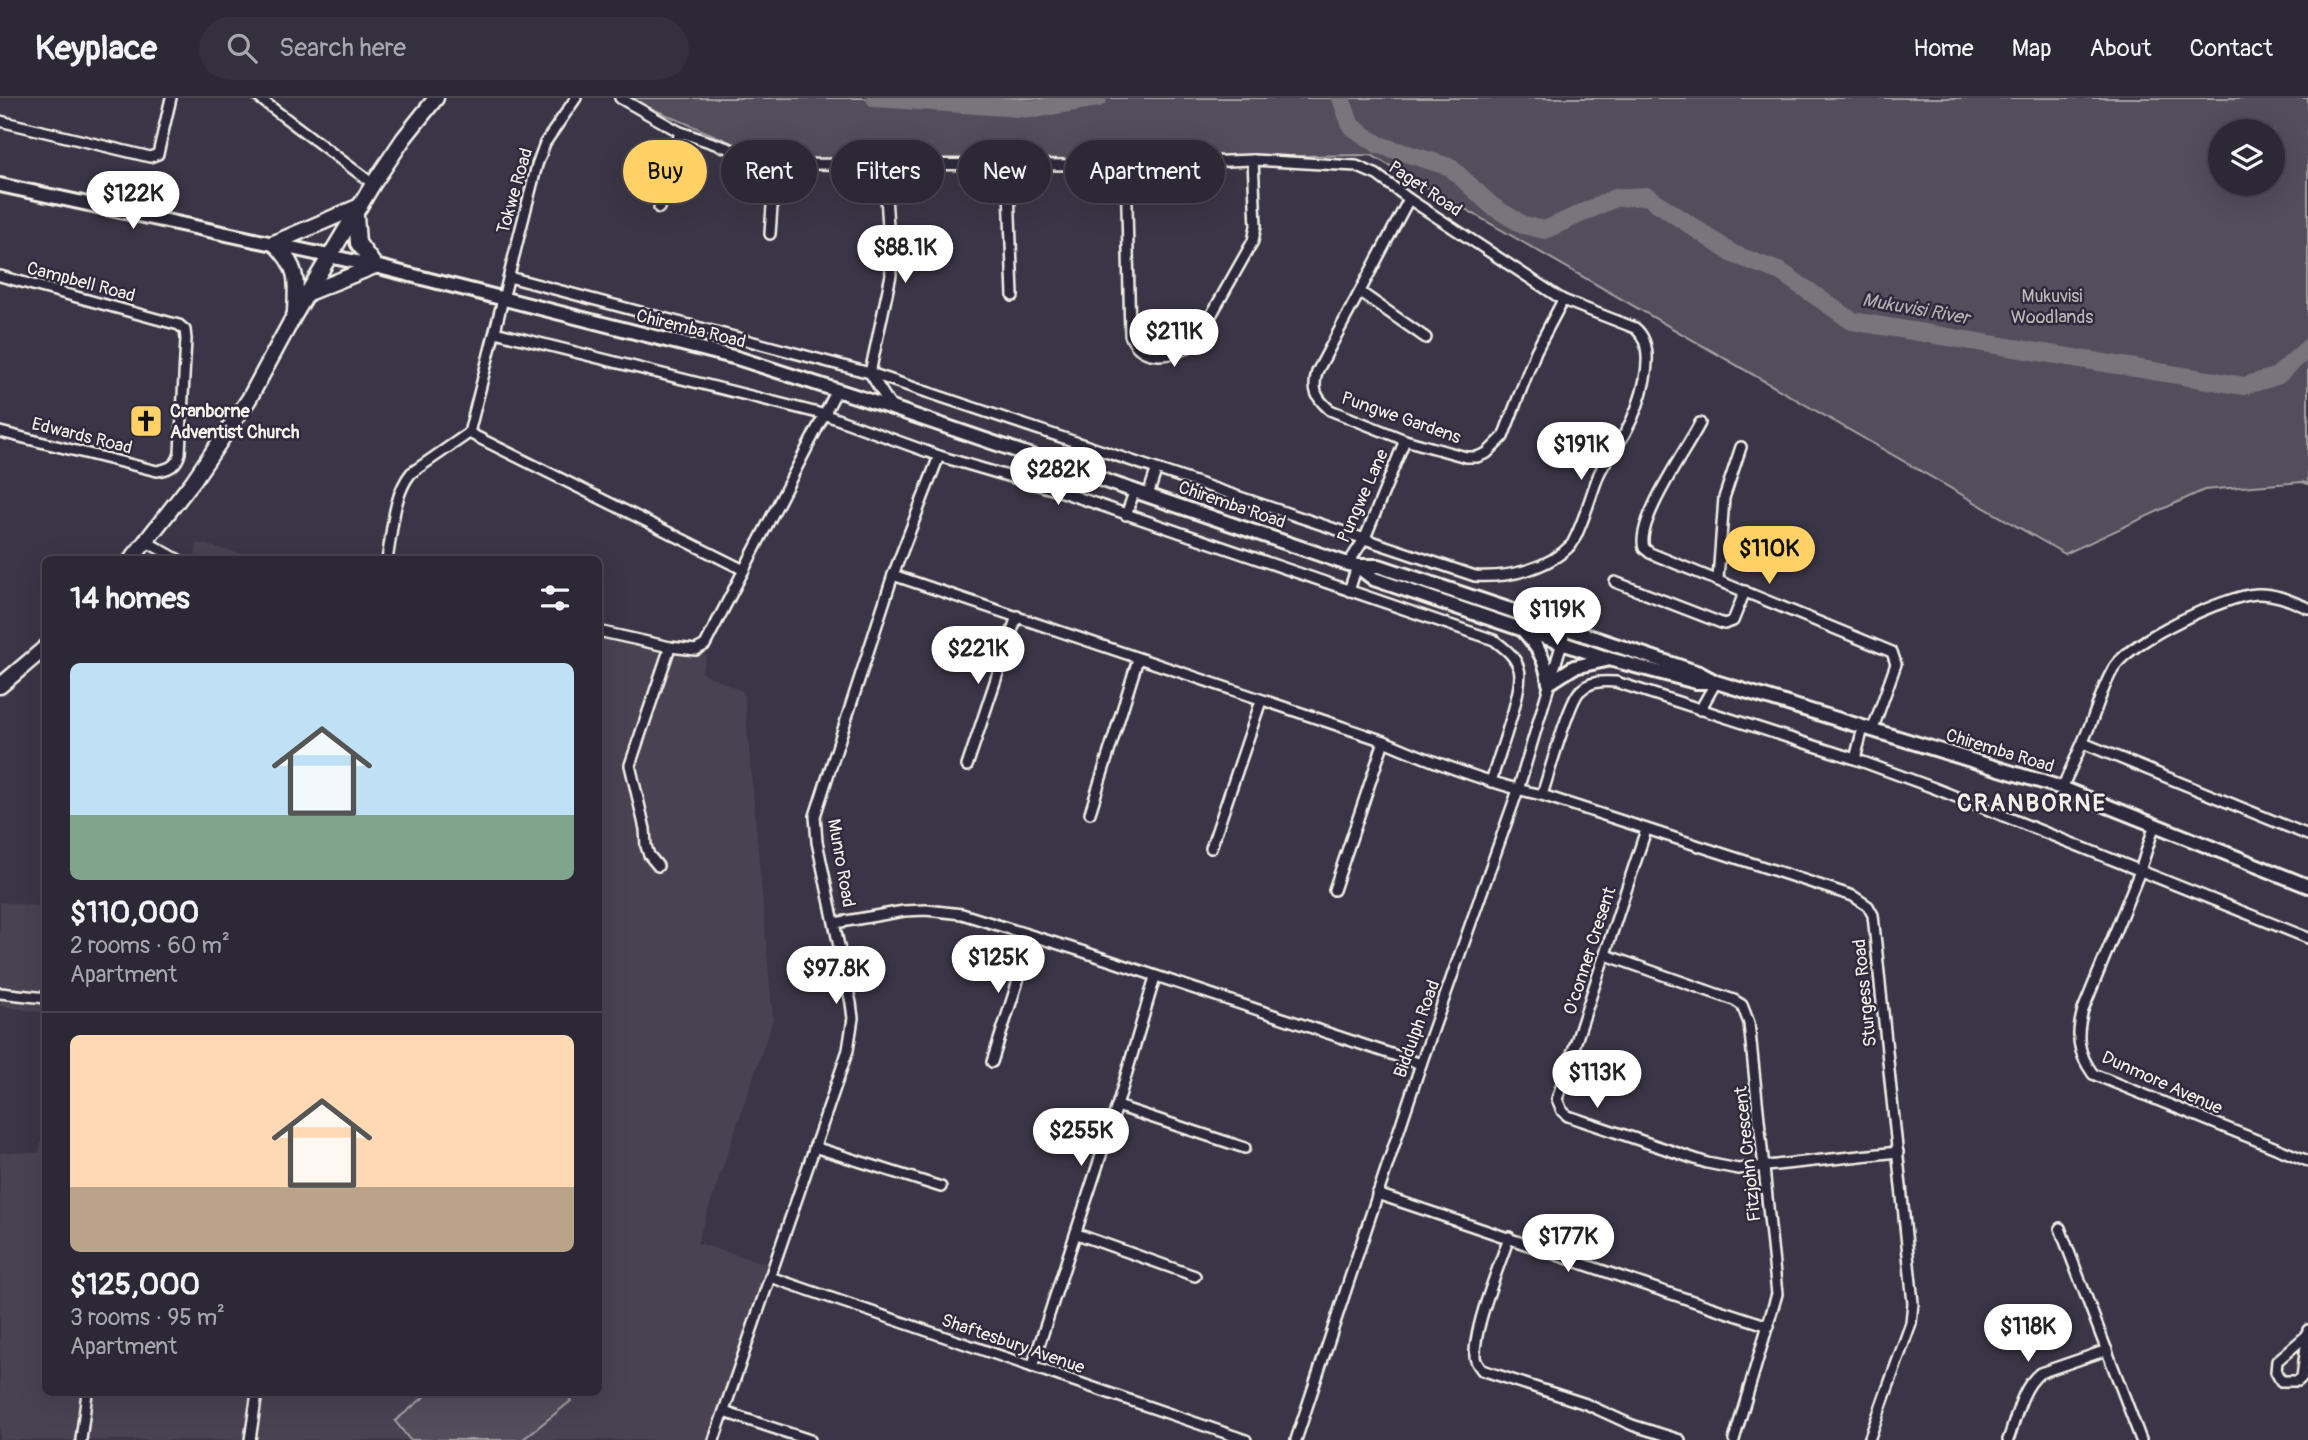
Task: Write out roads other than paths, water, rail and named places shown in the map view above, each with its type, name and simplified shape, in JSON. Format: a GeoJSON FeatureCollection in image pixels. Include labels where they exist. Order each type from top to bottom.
{"type":"FeatureCollection","features":[{"type":"Feature","properties":{"kind":"main road"},"geometry":{"type":"LineString","coordinates":[[135,556],[193,481],[249,399],[295,314],[373,184],[404,138],[436,98]]}},
{"type":"Feature","properties":{"kind":"main road","name":"Chiremba Road"},"geometry":{"type":"LineString","coordinates":[[0,185],[330,256],[737,358],[1135,490],[1352,565],[1374,579],[1609,659],[1696,682],[1716,682]]}},
{"type":"Feature","properties":{"kind":"main road"},"geometry":{"type":"LineString","coordinates":[[295,314],[297,279],[294,268],[289,258],[274,243],[358,211]]}},
{"type":"Feature","properties":{"kind":"main road"},"geometry":{"type":"LineString","coordinates":[[308,293],[375,267],[358,243],[358,211]]}},
{"type":"Feature","properties":{"kind":"main road","name":"Chiremba Road"},"geometry":{"type":"LineString","coordinates":[[1352,565],[1379,566],[1699,673],[1716,682],[2062,788],[2308,886]]}},
{"type":"Feature","properties":{"kind":"main road"},"geometry":{"type":"LineString","coordinates":[[1523,630],[1545,660],[1549,683],[1574,667],[1609,659]]}},
{"type":"Feature","properties":{"kind":"main road"},"geometry":{"type":"LineString","coordinates":[[0,686],[42,650]]}},
{"type":"Feature","properties":{"kind":"street"},"geometry":{"type":"LineString","coordinates":[[0,121],[150,157],[158,154],[161,146],[171,98]]}},
{"type":"Feature","properties":{"kind":"street"},"geometry":{"type":"LineString","coordinates":[[259,98],[373,184]]}},
{"type":"Feature","properties":{"kind":"street","name":"Tokwe Road"},"geometry":{"type":"LineString","coordinates":[[469,433],[529,194],[545,143],[576,98]]}},
{"type":"Feature","properties":{"kind":"street","name":"Paget Road"},"geometry":{"type":"LineString","coordinates":[[620,98],[680,132],[721,146]]}},
{"type":"Feature","properties":{"kind":"street"},"geometry":{"type":"LineString","coordinates":[[659,208],[680,132]]}},
{"type":"Feature","properties":{"kind":"street"},"geometry":{"type":"LineString","coordinates":[[1127,203],[1130,335],[1138,349],[1147,354],[1174,354],[1196,342],[1253,241],[1256,226],[1253,160]]}},
{"type":"Feature","properties":{"kind":"street","name":"Paget Road"},"geometry":{"type":"LineString","coordinates":[[1225,161],[1253,160],[1356,166],[1377,175],[1563,300],[1635,328],[1643,334],[1649,357],[1632,417],[1613,454],[1604,465],[1572,544],[1564,552],[1528,570],[1509,575],[1475,576]]}},
{"type":"Feature","properties":{"kind":"street","name":"Pungwe Gardens"},"geometry":{"type":"LineString","coordinates":[[1409,199],[1317,372],[1315,393],[1330,410],[1405,440],[1466,457],[1487,453],[1503,437],[1536,351],[1563,300]]}},
{"type":"Feature","properties":{"kind":"street"},"geometry":{"type":"LineString","coordinates":[[770,234],[772,203]]}},
{"type":"Feature","properties":{"kind":"street"},"geometry":{"type":"LineString","coordinates":[[886,203],[891,275],[870,373],[892,408]]}},
{"type":"Feature","properties":{"kind":"street"},"geometry":{"type":"LineString","coordinates":[[1009,203],[1013,296]]}},
{"type":"Feature","properties":{"kind":"street","name":"Campbell Road"},"geometry":{"type":"LineString","coordinates":[[0,276],[154,317],[186,330],[180,453],[173,467],[157,471]]}},
{"type":"Feature","properties":{"kind":"street","name":"Chiremba Road"},"geometry":{"type":"LineString","coordinates":[[509,276],[870,373],[1475,576]]}},
{"type":"Feature","properties":{"kind":"street"},"geometry":{"type":"LineString","coordinates":[[1360,292],[1426,338]]}},
{"type":"Feature","properties":{"kind":"street"},"geometry":{"type":"LineString","coordinates":[[495,332],[826,415],[939,456],[1059,491],[1494,640],[1516,661],[1521,681],[1491,782]]}},
{"type":"Feature","properties":{"kind":"street"},"geometry":{"type":"LineString","coordinates":[[602,632],[670,647],[696,650],[705,645],[837,390]]}},
{"type":"Feature","properties":{"kind":"street"},"geometry":{"type":"LineString","coordinates":[[1700,423],[1662,487],[1642,534],[1644,548],[1650,553],[1892,652],[1896,664],[1855,759]]}},
{"type":"Feature","properties":{"kind":"street","name":"Edwards Road"},"geometry":{"type":"LineString","coordinates":[[0,432],[157,471]]}},
{"type":"Feature","properties":{"kind":"street"},"geometry":{"type":"LineString","coordinates":[[388,556],[400,490],[405,479],[469,433],[744,570]]}},
{"type":"Feature","properties":{"kind":"street","name":"Pungwe Lane"},"geometry":{"type":"LineString","coordinates":[[1349,591],[1352,565],[1405,440]]}},
{"type":"Feature","properties":{"kind":"street"},"geometry":{"type":"LineString","coordinates":[[1718,579],[1724,498],[1741,447]]}},
{"type":"Feature","properties":{"kind":"street","name":"Munro Road"},"geometry":{"type":"LineString","coordinates":[[714,1440],[848,1050],[852,1028],[849,989],[817,842],[815,816],[892,575],[939,456]]}},
{"type":"Feature","properties":{"kind":"street"},"geometry":{"type":"LineString","coordinates":[[1148,495],[1156,471]]}},
{"type":"Feature","properties":{"kind":"street"},"geometry":{"type":"LineString","coordinates":[[1126,515],[1135,490]]}},
{"type":"Feature","properties":{"kind":"street"},"geometry":{"type":"LineString","coordinates":[[147,542],[172,556]]}},
{"type":"Feature","properties":{"kind":"street","name":"Sturgess Road"},"geometry":{"type":"LineString","coordinates":[[892,575],[1384,741],[1443,766],[1542,795],[1853,896],[1868,906],[1873,915],[1913,1311],[1869,1440]]}},
{"type":"Feature","properties":{"kind":"street"},"geometry":{"type":"LineString","coordinates":[[1615,582],[1724,624],[1733,621],[1745,592]]}},
{"type":"Feature","properties":{"kind":"street"},"geometry":{"type":"LineString","coordinates":[[2062,788],[2115,666],[2127,653],[2145,640],[2209,609],[2243,597],[2258,594],[2279,596],[2308,608]]}},
{"type":"Feature","properties":{"kind":"street"},"geometry":{"type":"LineString","coordinates":[[967,766],[1017,615]]}},
{"type":"Feature","properties":{"kind":"street","name":"Biddulph Road"},"geometry":{"type":"LineString","coordinates":[[1296,1440],[1421,1064],[1518,790],[1566,629]]}},
{"type":"Feature","properties":{"kind":"street"},"geometry":{"type":"LineString","coordinates":[[658,866],[646,846],[645,829],[630,765],[670,647]]}},
{"type":"Feature","properties":{"kind":"street"},"geometry":{"type":"LineString","coordinates":[[1090,813],[1138,659]]}},
{"type":"Feature","properties":{"kind":"street"},"geometry":{"type":"LineString","coordinates":[[1542,795],[1575,696],[1591,683],[1616,682],[1855,759],[2308,938]]}},
{"type":"Feature","properties":{"kind":"street"},"geometry":{"type":"LineString","coordinates":[[1700,710],[1716,682]]}},
{"type":"Feature","properties":{"kind":"street"},"geometry":{"type":"LineString","coordinates":[[1212,848],[1261,701]]}},
{"type":"Feature","properties":{"kind":"street"},"geometry":{"type":"LineString","coordinates":[[1334,890],[1384,741]]}},
{"type":"Feature","properties":{"kind":"street"},"geometry":{"type":"LineString","coordinates":[[2083,743],[2308,835]]}},
{"type":"Feature","properties":{"kind":"street","name":"Dunmore Avenue"},"geometry":{"type":"LineString","coordinates":[[2155,824],[2140,871],[2083,1010],[2078,1029],[2083,1059],[2093,1074],[2308,1161]]}},
{"type":"Feature","properties":{"kind":"street","name":"O'conner Cresent"},"geometry":{"type":"LineString","coordinates":[[1646,830],[1557,1099],[1562,1111],[1568,1116],[1707,1163],[1738,1168],[1898,1152]]}},
{"type":"Feature","properties":{"kind":"street"},"geometry":{"type":"LineString","coordinates":[[835,923],[926,910],[974,917],[1421,1064]]}},
{"type":"Feature","properties":{"kind":"street"},"geometry":{"type":"LineString","coordinates":[[992,1062],[1032,937]]}},
{"type":"Feature","properties":{"kind":"street","name":"Fitzjohn Crescent"},"geometry":{"type":"LineString","coordinates":[[1606,955],[1734,1000],[1742,1005],[1749,1023],[1777,1294],[1734,1440]]}},
{"type":"Feature","properties":{"kind":"street"},"geometry":{"type":"LineString","coordinates":[[1032,1367],[1077,1234],[1155,977]]}},
{"type":"Feature","properties":{"kind":"street"},"geometry":{"type":"LineString","coordinates":[[0,993],[42,998]]}},
{"type":"Feature","properties":{"kind":"street"},"geometry":{"type":"LineString","coordinates":[[1117,1106],[1245,1147]]}},
{"type":"Feature","properties":{"kind":"street"},"geometry":{"type":"LineString","coordinates":[[814,1147],[941,1187]]}},
{"type":"Feature","properties":{"kind":"street"},"geometry":{"type":"LineString","coordinates":[[1377,1194],[1769,1326]]}},
{"type":"Feature","properties":{"kind":"street"},"geometry":{"type":"LineString","coordinates":[[2060,1228],[2141,1440]]}},
{"type":"Feature","properties":{"kind":"street"},"geometry":{"type":"LineString","coordinates":[[1077,1234],[1195,1276]]}},
{"type":"Feature","properties":{"kind":"street"},"geometry":{"type":"LineString","coordinates":[[1509,1237],[1479,1330],[1474,1358],[1482,1370],[1587,1404],[1632,1425],[1680,1440]]}},
{"type":"Feature","properties":{"kind":"street","name":"Shaftesbury Avenue"},"geometry":{"type":"LineString","coordinates":[[771,1277],[1246,1440]]}},
{"type":"Feature","properties":{"kind":"street"},"geometry":{"type":"LineString","coordinates":[[2307,1333],[2302,1377],[2288,1383],[2281,1381],[2276,1372],[2277,1362],[2307,1333]]}},
{"type":"Feature","properties":{"kind":"street"},"geometry":{"type":"LineString","coordinates":[[2008,1440],[2026,1392],[2035,1377],[2107,1350]]}},
{"type":"Feature","properties":{"kind":"street"},"geometry":{"type":"LineString","coordinates":[[81,1440],[87,1396]]}},
{"type":"Feature","properties":{"kind":"street"},"geometry":{"type":"LineString","coordinates":[[250,1440],[257,1396]]}},
{"type":"Feature","properties":{"kind":"street"},"geometry":{"type":"LineString","coordinates":[[724,1412],[810,1440]]}},
{"type":"Feature","properties":{"kind":"waterway","name":"Mukuvisi River"},"geometry":{"type":"LineString","coordinates":[[875,98],[1035,109],[1098,98]]}},
{"type":"Feature","properties":{"kind":"waterway","name":"Mukuvisi River"},"geometry":{"type":"LineString","coordinates":[[1341,98],[1351,126],[1379,145],[1450,167],[1492,206],[1523,225],[1545,230],[1615,198],[1647,196],[1733,254],[1781,272],[1852,321],[2244,386],[2277,376],[2308,348]]}},
{"type":"Feature","properties":{"kind":"place","name":"Cranborne Adventist Church"},"geometry":{"type":"Point","coordinates":[146,421]}},
{"type":"Feature","properties":{"kind":"district","name":"CRANBORNE"},"geometry":{"type":"Point","coordinates":[2032,803]}},
{"type":"Feature","properties":{"kind":"park label","name":"Mukuvisi Woodlands"},"geometry":{"type":"Point","coordinates":[2052,306]}}]}
